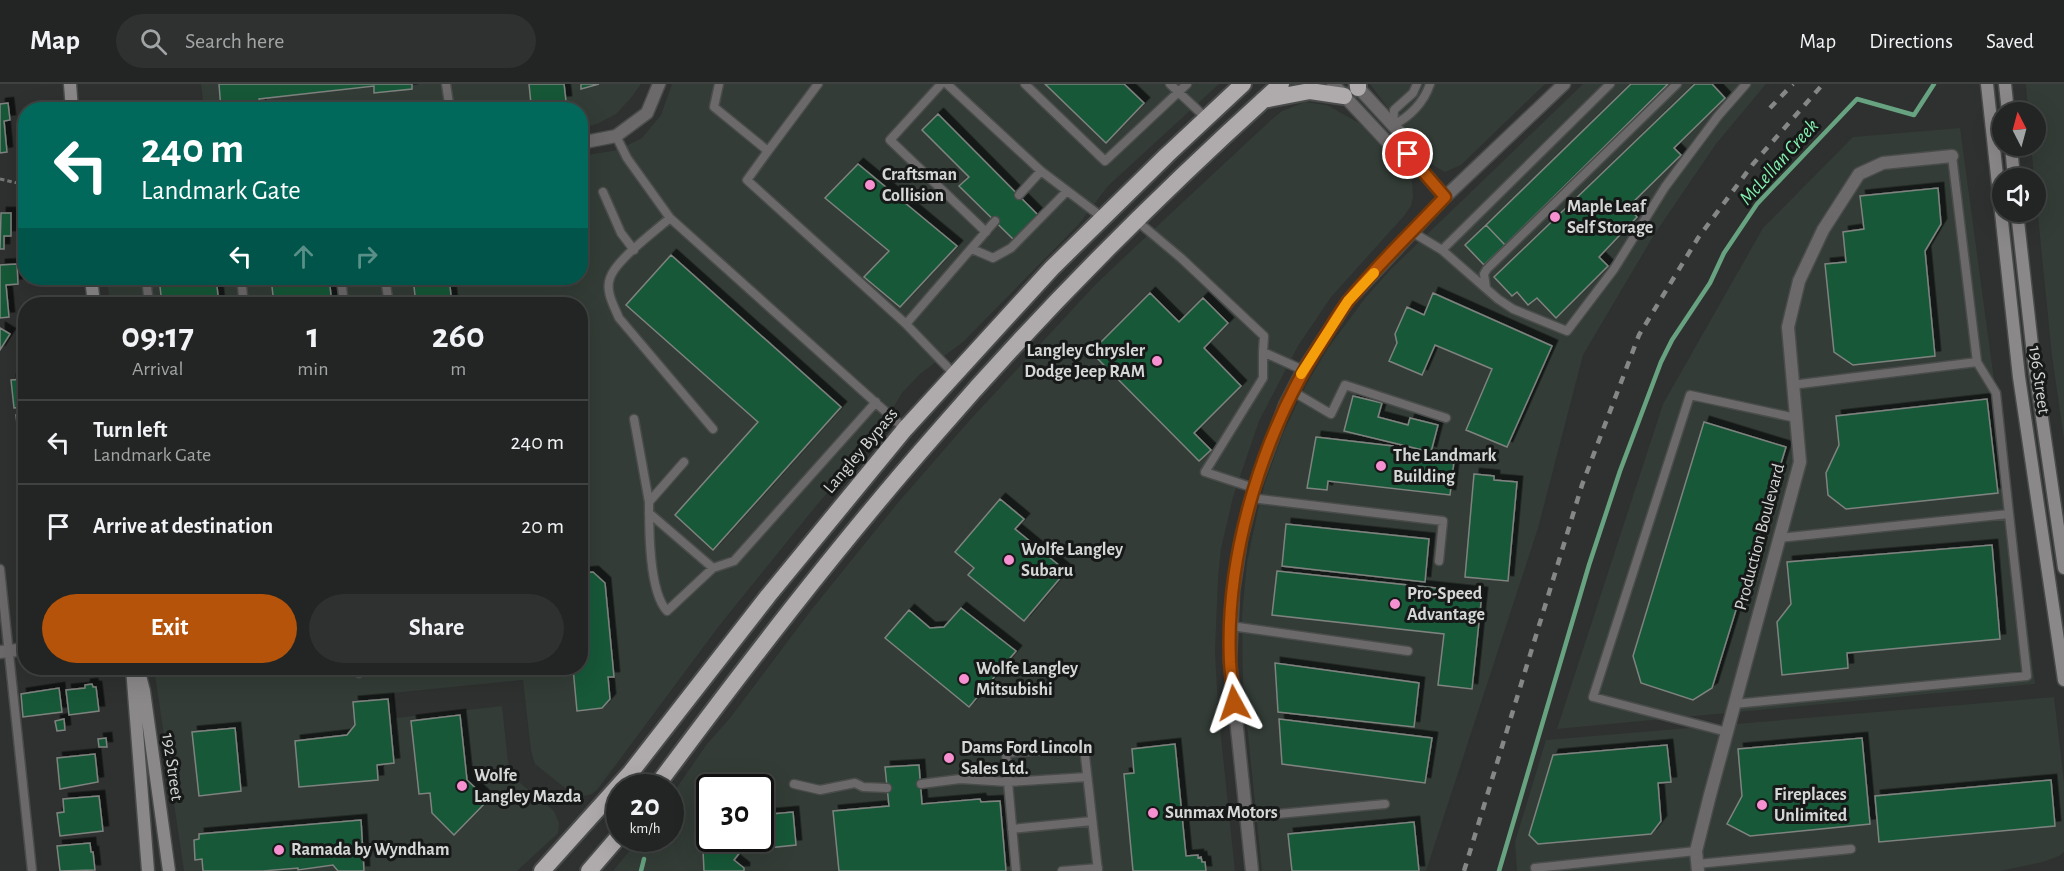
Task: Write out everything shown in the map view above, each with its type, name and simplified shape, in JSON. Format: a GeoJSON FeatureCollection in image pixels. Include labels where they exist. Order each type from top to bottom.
{"type":"FeatureCollection","features":[{"type":"Feature","properties":{"kind":"highway","name":"Langley Bypass"},"geometry":{"type":"LineString","coordinates":[[542,871],[631,772],[768,596],[905,429],[1052,268],[1243,84]]}},
{"type":"Feature","properties":{"kind":"highway"},"geometry":{"type":"LineString","coordinates":[[666,774],[788,613],[935,434],[1030,330],[1137,221],[1281,84]]}},
{"type":"Feature","properties":{"kind":"highway"},"geometry":{"type":"LineString","coordinates":[[1263,100],[1310,91],[1350,87]]}},
{"type":"Feature","properties":{"kind":"highway"},"geometry":{"type":"LineString","coordinates":[[589,871],[606,851]]}},
{"type":"Feature","properties":{"kind":"main road"},"geometry":{"type":"LineString","coordinates":[[70,84],[71,102]]}},
{"type":"Feature","properties":{"kind":"main road","name":"196 Street"},"geometry":{"type":"LineString","coordinates":[[1987,84],[2019,377],[2064,680]]}},
{"type":"Feature","properties":{"kind":"main road"},"geometry":{"type":"LineString","coordinates":[[2005,84],[2006,102]]}},
{"type":"Feature","properties":{"kind":"main road","name":"196 Street"},"geometry":{"type":"LineString","coordinates":[[2018,222],[2034,363],[2064,568]]}},
{"type":"Feature","properties":{"kind":"main road","name":"192 Street"},"geometry":{"type":"LineString","coordinates":[[133,675],[148,871]]}},
{"type":"Feature","properties":{"kind":"main road","name":"192 Street"},"geometry":{"type":"LineString","coordinates":[[140,675],[169,871]]}},
{"type":"Feature","properties":{"kind":"street"},"geometry":{"type":"LineString","coordinates":[[588,141],[616,136],[647,113],[659,84]]}},
{"type":"Feature","properties":{"kind":"street"},"geometry":{"type":"LineString","coordinates":[[1252,871],[1230,661],[1233,591],[1241,539],[1252,493],[1292,391],[1348,301],[1445,197],[1564,84]]}},
{"type":"Feature","properties":{"kind":"street"},"geometry":{"type":"LineString","coordinates":[[1350,87],[1401,134],[1408,154],[1445,197]]}},
{"type":"Feature","properties":{"kind":"street"},"geometry":{"type":"LineString","coordinates":[[1350,87],[1389,144],[1408,154]]}},
{"type":"Feature","properties":{"kind":"street","name":"Production Boulevard"},"geometry":{"type":"LineString","coordinates":[[1698,868],[1696,851],[1800,462],[1788,327],[1800,281],[1823,230],[1859,174],[1883,163],[1952,156]]}},
{"type":"Feature","properties":{"kind":"lane"},"geometry":{"type":"LineString","coordinates":[[446,84],[449,102]]}},
{"type":"Feature","properties":{"kind":"lane"},"geometry":{"type":"LineString","coordinates":[[719,84],[714,107],[768,151]]}},
{"type":"Feature","properties":{"kind":"lane"},"geometry":{"type":"LineString","coordinates":[[818,84],[747,180],[906,324],[954,374]]}},
{"type":"Feature","properties":{"kind":"lane"},"geometry":{"type":"LineString","coordinates":[[941,84],[890,140],[986,232]]}},
{"type":"Feature","properties":{"kind":"lane"},"geometry":{"type":"LineString","coordinates":[[947,84],[1041,171],[1103,218]]}},
{"type":"Feature","properties":{"kind":"lane"},"geometry":{"type":"LineString","coordinates":[[1025,84],[1105,161],[1187,84]]}},
{"type":"Feature","properties":{"kind":"lane"},"geometry":{"type":"LineString","coordinates":[[1170,84],[1206,118]]}},
{"type":"Feature","properties":{"kind":"lane"},"geometry":{"type":"LineString","coordinates":[[1417,84],[1413,93],[1394,110],[1393,125],[1402,121],[1418,106],[1427,94],[1430,84]]}},
{"type":"Feature","properties":{"kind":"lane"},"geometry":{"type":"LineString","coordinates":[[1442,250],[1610,84]]}},
{"type":"Feature","properties":{"kind":"lane"},"geometry":{"type":"LineString","coordinates":[[1486,288],[1484,274],[1487,269],[1677,84]]}},
{"type":"Feature","properties":{"kind":"lane"},"geometry":{"type":"LineString","coordinates":[[1412,232],[1442,250],[1498,299],[1513,309],[1567,331],[1614,269],[1665,188],[1718,116],[1746,84]]}},
{"type":"Feature","properties":{"kind":"lane"},"geometry":{"type":"LineString","coordinates":[[616,136],[627,158],[670,218],[905,429]]}},
{"type":"Feature","properties":{"kind":"lane"},"geometry":{"type":"LineString","coordinates":[[1734,705],[2027,676],[1996,393],[1977,362],[1952,156]]}},
{"type":"Feature","properties":{"kind":"lane"},"geometry":{"type":"LineString","coordinates":[[1019,195],[1041,171]]}},
{"type":"Feature","properties":{"kind":"lane"},"geometry":{"type":"LineString","coordinates":[[972,249],[993,258],[1011,248],[1067,191]]}},
{"type":"Feature","properties":{"kind":"lane"},"geometry":{"type":"LineString","coordinates":[[603,192],[621,233],[634,250]]}},
{"type":"Feature","properties":{"kind":"lane"},"geometry":{"type":"LineString","coordinates":[[670,218],[618,265],[609,279],[610,297],[619,318],[713,429]]}},
{"type":"Feature","properties":{"kind":"lane"},"geometry":{"type":"LineString","coordinates":[[906,324],[995,221]]}},
{"type":"Feature","properties":{"kind":"lane"},"geometry":{"type":"LineString","coordinates":[[1137,221],[1181,258],[1264,336],[1263,378],[1205,472],[1252,493],[1443,521],[1439,561]]}},
{"type":"Feature","properties":{"kind":"lane"},"geometry":{"type":"LineString","coordinates":[[1263,352],[1303,370]]}},
{"type":"Feature","properties":{"kind":"lane"},"geometry":{"type":"LineString","coordinates":[[1792,384],[1977,362]]}},
{"type":"Feature","properties":{"kind":"lane"},"geometry":{"type":"LineString","coordinates":[[1292,391],[1331,414],[1345,385],[1446,418]]}},
{"type":"Feature","properties":{"kind":"lane"},"geometry":{"type":"LineString","coordinates":[[1727,732],[1593,697],[1690,395],[1796,418]]}},
{"type":"Feature","properties":{"kind":"lane"},"geometry":{"type":"LineString","coordinates":[[634,419],[649,502],[649,540],[659,603],[667,611],[713,568],[734,561],[876,402]]}},
{"type":"Feature","properties":{"kind":"lane"},"geometry":{"type":"LineString","coordinates":[[649,502],[684,462]]}},
{"type":"Feature","properties":{"kind":"lane"},"geometry":{"type":"LineString","coordinates":[[649,513],[713,568]]}},
{"type":"Feature","properties":{"kind":"lane"},"geometry":{"type":"LineString","coordinates":[[1779,538],[2009,514]]}},
{"type":"Feature","properties":{"kind":"lane"},"geometry":{"type":"LineString","coordinates":[[0,569],[4,652],[32,871]]}},
{"type":"Feature","properties":{"kind":"lane"},"geometry":{"type":"LineString","coordinates":[[1232,626],[1408,651]]}},
{"type":"Feature","properties":{"kind":"lane"},"geometry":{"type":"LineString","coordinates":[[1016,871],[1006,753],[1084,747],[1098,870],[1062,871]]}},
{"type":"Feature","properties":{"kind":"lane"},"geometry":{"type":"LineString","coordinates":[[921,784],[960,779],[1008,782],[1088,777]]}},
{"type":"Feature","properties":{"kind":"lane"},"geometry":{"type":"LineString","coordinates":[[794,784],[820,790],[855,783],[863,787],[887,788]]}},
{"type":"Feature","properties":{"kind":"lane"},"geometry":{"type":"LineString","coordinates":[[1246,818],[1385,804]]}},
{"type":"Feature","properties":{"kind":"lane"},"geometry":{"type":"LineString","coordinates":[[1012,829],[1092,821]]}},
{"type":"Feature","properties":{"kind":"lane"},"geometry":{"type":"LineString","coordinates":[[1698,868],[1851,849]]}},
{"type":"Feature","properties":{"kind":"lane"},"geometry":{"type":"LineString","coordinates":[[1535,868],[1696,851]]}},
{"type":"Feature","properties":{"kind":"path"},"geometry":{"type":"LineString","coordinates":[[0,179],[18,183]]}},
{"type":"Feature","properties":{"kind":"shaded area"},"geometry":{"type":"Polygon","coordinates":[[[201,84],[641,84],[616,114],[588,126],[588,102],[203,102],[201,84]]]}},
{"type":"Feature","properties":{"kind":"shaded area"},"geometry":{"type":"Polygon","coordinates":[[[672,84],[1219,84],[1108,186],[1079,224],[963,342],[920,374],[902,393],[874,439],[816,506],[719,626],[592,794],[584,796],[570,792],[535,764],[531,751],[523,680],[392,693],[395,718],[502,706],[508,762],[513,777],[554,811],[559,823],[558,833],[517,871],[184,871],[155,675],[588,675],[588,297],[109,297],[108,285],[588,285],[588,155],[618,150],[642,138],[661,115],[672,84]]]}},
{"type":"Feature","properties":{"kind":"shaded area"},"geometry":{"type":"Polygon","coordinates":[[[1370,84],[1545,84],[1461,165],[1445,172],[1429,163],[1370,84]]]}},
{"type":"Feature","properties":{"kind":"shaded area"},"geometry":{"type":"Polygon","coordinates":[[[1583,84],[1766,84],[1716,144],[1654,235],[1583,355],[1538,528],[1426,871],[1262,871],[1243,686],[1242,615],[1247,562],[1258,510],[1284,431],[1306,385],[1328,348],[1366,297],[1390,270],[1583,84]]]}},
{"type":"Feature","properties":{"kind":"shaded area"},"geometry":{"type":"Polygon","coordinates":[[[2026,84],[2064,84],[2064,439],[2052,356],[2039,222],[2046,222],[2046,168],[2033,168],[2032,156],[2046,156],[2046,102],[2027,102],[2026,84]]]}},
{"type":"Feature","properties":{"kind":"shaded area"},"geometry":{"type":"Polygon","coordinates":[[[1305,102],[1327,105],[1359,123],[1409,176],[1412,182],[1413,197],[1411,206],[1404,216],[1331,297],[1298,346],[1259,421],[1233,497],[1221,549],[1215,652],[1218,708],[1235,871],[613,871],[628,852],[684,852],[684,777],[707,744],[730,718],[812,609],[896,505],[969,421],[1096,284],[1282,111],[1305,102]]]}},
{"type":"Feature","properties":{"kind":"shaded area"},"geometry":{"type":"Polygon","coordinates":[[[1960,128],[2035,684],[1557,729],[1663,404],[1763,228],[1853,137],[1960,128]]]}},
{"type":"Feature","properties":{"kind":"shaded area"},"geometry":{"type":"Polygon","coordinates":[[[2054,697],[2064,782],[2064,852],[2043,862],[2000,871],[1517,871],[1515,842],[1546,740],[2054,697]]]}},
{"type":"Feature","properties":{"kind":"building"},"geometry":{"type":"Polygon","coordinates":[[[219,84],[412,84],[412,89],[374,93],[374,86],[259,99],[259,102],[220,102],[219,84]]]}},
{"type":"Feature","properties":{"kind":"building"},"geometry":{"type":"Polygon","coordinates":[[[529,84],[564,84],[566,101],[531,102],[529,84]]]}},
{"type":"Feature","properties":{"kind":"building"},"geometry":{"type":"Polygon","coordinates":[[[581,84],[599,84],[581,89],[581,84]]]}},
{"type":"Feature","properties":{"kind":"building"},"geometry":{"type":"Polygon","coordinates":[[[1045,84],[1124,84],[1144,103],[1106,143],[1045,84]]]}},
{"type":"Feature","properties":{"kind":"building"},"geometry":{"type":"Polygon","coordinates":[[[1631,84],[1668,84],[1505,245],[1486,225],[1631,84]]]}},
{"type":"Feature","properties":{"kind":"building"},"geometry":{"type":"Polygon","coordinates":[[[1695,84],[1712,84],[1725,98],[1674,148],[1681,155],[1628,207],[1637,217],[1599,257],[1608,266],[1556,318],[1537,298],[1528,305],[1517,292],[1512,296],[1494,277],[1695,84]]]}},
{"type":"Feature","properties":{"kind":"building"},"geometry":{"type":"Polygon","coordinates":[[[8,103],[10,120],[4,121],[7,152],[0,153],[0,104],[8,103]]]}},
{"type":"Feature","properties":{"kind":"building"},"geometry":{"type":"Polygon","coordinates":[[[938,114],[1039,216],[1014,240],[959,186],[969,177],[922,130],[938,114]]]}},
{"type":"Feature","properties":{"kind":"building"},"geometry":{"type":"Polygon","coordinates":[[[858,164],[957,246],[900,307],[864,277],[889,251],[825,198],[858,164]]]}},
{"type":"Feature","properties":{"kind":"building"},"geometry":{"type":"Polygon","coordinates":[[[1938,188],[1941,224],[1925,251],[1935,356],[1853,365],[1834,352],[1825,264],[1846,262],[1843,232],[1864,229],[1860,196],[1938,188]]]}},
{"type":"Feature","properties":{"kind":"building"},"geometry":{"type":"Polygon","coordinates":[[[1,213],[11,213],[11,236],[4,236],[4,249],[0,249],[1,213]]]}},
{"type":"Feature","properties":{"kind":"building"},"geometry":{"type":"Polygon","coordinates":[[[1486,225],[1505,245],[1484,265],[1465,245],[1486,225]]]}},
{"type":"Feature","properties":{"kind":"building"},"geometry":{"type":"Polygon","coordinates":[[[671,255],[841,407],[713,550],[675,515],[758,422],[626,305],[671,255]]]}},
{"type":"Feature","properties":{"kind":"building"},"geometry":{"type":"Polygon","coordinates":[[[17,264],[18,284],[6,285],[9,317],[0,318],[0,265],[17,264]]]}},
{"type":"Feature","properties":{"kind":"building"},"geometry":{"type":"Polygon","coordinates":[[[160,285],[217,285],[218,297],[161,297],[160,285]]]}},
{"type":"Feature","properties":{"kind":"building"},"geometry":{"type":"Polygon","coordinates":[[[272,285],[330,285],[331,297],[273,297],[272,285]]]}},
{"type":"Feature","properties":{"kind":"building"},"geometry":{"type":"Polygon","coordinates":[[[414,285],[450,285],[451,297],[415,297],[414,285]]]}},
{"type":"Feature","properties":{"kind":"building"},"geometry":{"type":"Polygon","coordinates":[[[1150,293],[1179,322],[1203,298],[1228,323],[1204,348],[1241,386],[1194,433],[1211,450],[1199,461],[1091,352],[1150,293]]]}},
{"type":"Feature","properties":{"kind":"building"},"geometry":{"type":"Polygon","coordinates":[[[1433,293],[1552,346],[1507,447],[1466,430],[1492,369],[1435,345],[1422,375],[1389,361],[1397,343],[1395,334],[1407,307],[1424,315],[1433,293]]]}},
{"type":"Feature","properties":{"kind":"building"},"geometry":{"type":"Polygon","coordinates":[[[0,328],[10,334],[0,350],[0,328]]]}},
{"type":"Feature","properties":{"kind":"building"},"geometry":{"type":"Polygon","coordinates":[[[11,380],[18,380],[18,408],[14,408],[11,380]]]}},
{"type":"Feature","properties":{"kind":"building"},"geometry":{"type":"Polygon","coordinates":[[[1353,396],[1382,403],[1378,417],[1408,425],[1410,418],[1438,425],[1431,452],[1344,431],[1353,396]]]}},
{"type":"Feature","properties":{"kind":"building"},"geometry":{"type":"Polygon","coordinates":[[[1987,399],[1998,493],[1846,509],[1828,495],[1826,473],[1839,445],[1836,416],[1987,399]]]}},
{"type":"Feature","properties":{"kind":"building"},"geometry":{"type":"Polygon","coordinates":[[[1704,422],[1786,447],[1712,688],[1693,700],[1641,683],[1633,656],[1704,422]]]}},
{"type":"Feature","properties":{"kind":"building","name":"The Landmark Building"},"geometry":{"type":"Polygon","coordinates":[[[1316,437],[1393,446],[1393,449],[1428,455],[1428,458],[1454,461],[1450,495],[1328,481],[1327,490],[1307,488],[1316,437]]]}},
{"type":"Feature","properties":{"kind":"building"},"geometry":{"type":"Polygon","coordinates":[[[1474,474],[1494,476],[1494,480],[1517,482],[1508,581],[1465,577],[1474,474]]]}},
{"type":"Feature","properties":{"kind":"building","name":"Wolfe Langley Subaru"},"geometry":{"type":"Polygon","coordinates":[[[1000,499],[1024,519],[1015,529],[1066,571],[1024,621],[968,575],[974,568],[955,552],[1000,499]]]}},
{"type":"Feature","properties":{"kind":"building"},"geometry":{"type":"Polygon","coordinates":[[[1286,524],[1429,539],[1425,582],[1282,566],[1286,524]]]}},
{"type":"Feature","properties":{"kind":"building"},"geometry":{"type":"Polygon","coordinates":[[[1992,545],[2000,639],[1847,653],[1848,668],[1782,675],[1777,622],[1791,604],[1787,562],[1992,545]]]}},
{"type":"Feature","properties":{"kind":"building"},"geometry":{"type":"Polygon","coordinates":[[[1277,571],[1482,593],[1472,689],[1438,685],[1444,634],[1272,615],[1277,571]]]}},
{"type":"Feature","properties":{"kind":"building"},"geometry":{"type":"Polygon","coordinates":[[[588,572],[593,572],[605,583],[614,677],[608,677],[610,699],[602,708],[577,711],[574,675],[588,675],[588,572]]]}},
{"type":"Feature","properties":{"kind":"building","name":"Wolfe Langley Mitsubishi"},"geometry":{"type":"Polygon","coordinates":[[[961,608],[1016,651],[969,707],[885,638],[909,610],[930,628],[944,627],[961,608]]]}},
{"type":"Feature","properties":{"kind":"building"},"geometry":{"type":"Polygon","coordinates":[[[1275,663],[1419,683],[1414,727],[1278,712],[1275,663]]]}},
{"type":"Feature","properties":{"kind":"building"},"geometry":{"type":"Polygon","coordinates":[[[92,684],[96,687],[99,711],[69,715],[66,690],[85,688],[85,685],[92,684]]]}},
{"type":"Feature","properties":{"kind":"building"},"geometry":{"type":"Polygon","coordinates":[[[59,688],[62,712],[23,717],[21,694],[59,688]]]}},
{"type":"Feature","properties":{"kind":"building"},"geometry":{"type":"Polygon","coordinates":[[[388,699],[394,763],[377,765],[378,780],[299,787],[295,741],[347,735],[355,725],[353,702],[388,699]]]}},
{"type":"Feature","properties":{"kind":"building"},"geometry":{"type":"Polygon","coordinates":[[[460,715],[467,780],[488,800],[454,835],[432,813],[430,793],[419,794],[411,721],[460,715]]]}},
{"type":"Feature","properties":{"kind":"building"},"geometry":{"type":"Polygon","coordinates":[[[64,719],[65,730],[57,731],[55,721],[64,719]]]}},
{"type":"Feature","properties":{"kind":"building"},"geometry":{"type":"Polygon","coordinates":[[[1279,719],[1432,738],[1425,783],[1282,764],[1279,719]]]}},
{"type":"Feature","properties":{"kind":"building"},"geometry":{"type":"Polygon","coordinates":[[[235,728],[241,791],[199,796],[192,732],[235,728]]]}},
{"type":"Feature","properties":{"kind":"building"},"geometry":{"type":"Polygon","coordinates":[[[106,738],[107,747],[99,747],[98,739],[106,738]]]}},
{"type":"Feature","properties":{"kind":"building"},"geometry":{"type":"Polygon","coordinates":[[[1862,738],[1870,824],[1750,836],[1727,824],[1742,796],[1738,749],[1862,738]]]}},
{"type":"Feature","properties":{"kind":"building"},"geometry":{"type":"Polygon","coordinates":[[[1175,744],[1186,856],[1201,857],[1202,862],[1205,862],[1206,871],[1133,871],[1124,774],[1134,773],[1132,749],[1175,744]]]}},
{"type":"Feature","properties":{"kind":"building"},"geometry":{"type":"Polygon","coordinates":[[[1667,745],[1671,782],[1658,783],[1661,821],[1651,834],[1538,844],[1529,835],[1553,755],[1667,745]]]}},
{"type":"Feature","properties":{"kind":"building"},"geometry":{"type":"Polygon","coordinates":[[[95,754],[98,782],[60,789],[57,758],[95,754]]]}},
{"type":"Feature","properties":{"kind":"building"},"geometry":{"type":"Polygon","coordinates":[[[919,765],[922,804],[980,799],[981,802],[1000,801],[1006,871],[839,871],[833,811],[889,806],[885,767],[919,765]]]}},
{"type":"Feature","properties":{"kind":"building"},"geometry":{"type":"Polygon","coordinates":[[[2051,780],[2055,826],[1879,842],[1875,796],[2051,780]]]}},
{"type":"Feature","properties":{"kind":"building"},"geometry":{"type":"Polygon","coordinates":[[[99,796],[103,831],[60,836],[57,813],[64,812],[63,799],[99,796]]]}},
{"type":"Feature","properties":{"kind":"building"},"geometry":{"type":"Polygon","coordinates":[[[793,812],[796,845],[774,847],[774,814],[793,812]]]}},
{"type":"Feature","properties":{"kind":"building","name":"Ramada by Wyndham"},"geometry":{"type":"Polygon","coordinates":[[[361,820],[364,871],[338,871],[333,865],[298,870],[298,868],[263,871],[203,871],[202,859],[195,860],[194,840],[199,839],[199,834],[361,820]]]}},
{"type":"Feature","properties":{"kind":"building"},"geometry":{"type":"Polygon","coordinates":[[[1414,822],[1419,871],[1292,871],[1288,834],[1414,822]]]}},
{"type":"Feature","properties":{"kind":"building"},"geometry":{"type":"Polygon","coordinates":[[[90,843],[95,870],[60,871],[57,846],[90,843]]]}},
{"type":"Feature","properties":{"kind":"building"},"geometry":{"type":"Polygon","coordinates":[[[703,852],[740,852],[734,860],[744,868],[744,871],[704,871],[703,852]]]}},
{"type":"Feature","properties":{"kind":"waterway","name":"McLellan Creek"},"geometry":{"type":"LineString","coordinates":[[1499,871],[1589,565],[1620,471],[1661,362],[1672,340],[1710,283],[1724,253],[1757,204],[1857,99],[1914,115],[1934,84]]}},
{"type":"Feature","properties":{"kind":"waterway"},"geometry":{"type":"LineString","coordinates":[[641,871],[644,859]]}},
{"type":"Feature","properties":{"kind":"railway"},"geometry":{"type":"LineString","coordinates":[[1770,108],[1793,84]]}},
{"type":"Feature","properties":{"kind":"railway"},"geometry":{"type":"LineString","coordinates":[[1464,871],[1582,485],[1639,335],[1698,238],[1753,164],[1823,84]]}},
{"type":"Feature","properties":{"kind":"slow traffic"},"geometry":{"type":"LineString","coordinates":[[1301,374],[1348,301],[1374,273]]}},
{"type":"Feature","properties":{"kind":"place","name":"Craftsman Collision"},"geometry":{"type":"Point","coordinates":[870,185]}},
{"type":"Feature","properties":{"kind":"place","name":"Maple Leaf Self Storage"},"geometry":{"type":"Point","coordinates":[1555,217]}},
{"type":"Feature","properties":{"kind":"place","name":"Langley Chrysler Dodge Jeep RAM"},"geometry":{"type":"Point","coordinates":[1157,361]}},
{"type":"Feature","properties":{"kind":"place","name":"The Landmark Building"},"geometry":{"type":"Point","coordinates":[1381,466]}},
{"type":"Feature","properties":{"kind":"place","name":"Wolfe Langley Subaru"},"geometry":{"type":"Point","coordinates":[1009,560]}},
{"type":"Feature","properties":{"kind":"place","name":"Pro-Speed Advantage"},"geometry":{"type":"Point","coordinates":[1395,604]}},
{"type":"Feature","properties":{"kind":"place","name":"Wolfe Langley Mitsubishi"},"geometry":{"type":"Point","coordinates":[964,679]}},
{"type":"Feature","properties":{"kind":"place","name":"Dams Ford Lincoln Sales Ltd."},"geometry":{"type":"Point","coordinates":[949,758]}},
{"type":"Feature","properties":{"kind":"place","name":"Wolfe Langley Mazda"},"geometry":{"type":"Point","coordinates":[462,786]}},
{"type":"Feature","properties":{"kind":"place","name":"Fireplaces Unlimited"},"geometry":{"type":"Point","coordinates":[1762,805]}},
{"type":"Feature","properties":{"kind":"place","name":"Sunmax Motors"},"geometry":{"type":"Point","coordinates":[1153,813]}},
{"type":"Feature","properties":{"kind":"place","name":"Ramada by Wyndham"},"geometry":{"type":"Point","coordinates":[279,850]}},
{"type":"Feature","properties":{"kind":"route"},"geometry":{"type":"LineString","coordinates":[[1234,703],[1230,661],[1233,591],[1241,539],[1254,488],[1285,405],[1303,370],[1348,301],[1445,197],[1408,154]]}}]}
